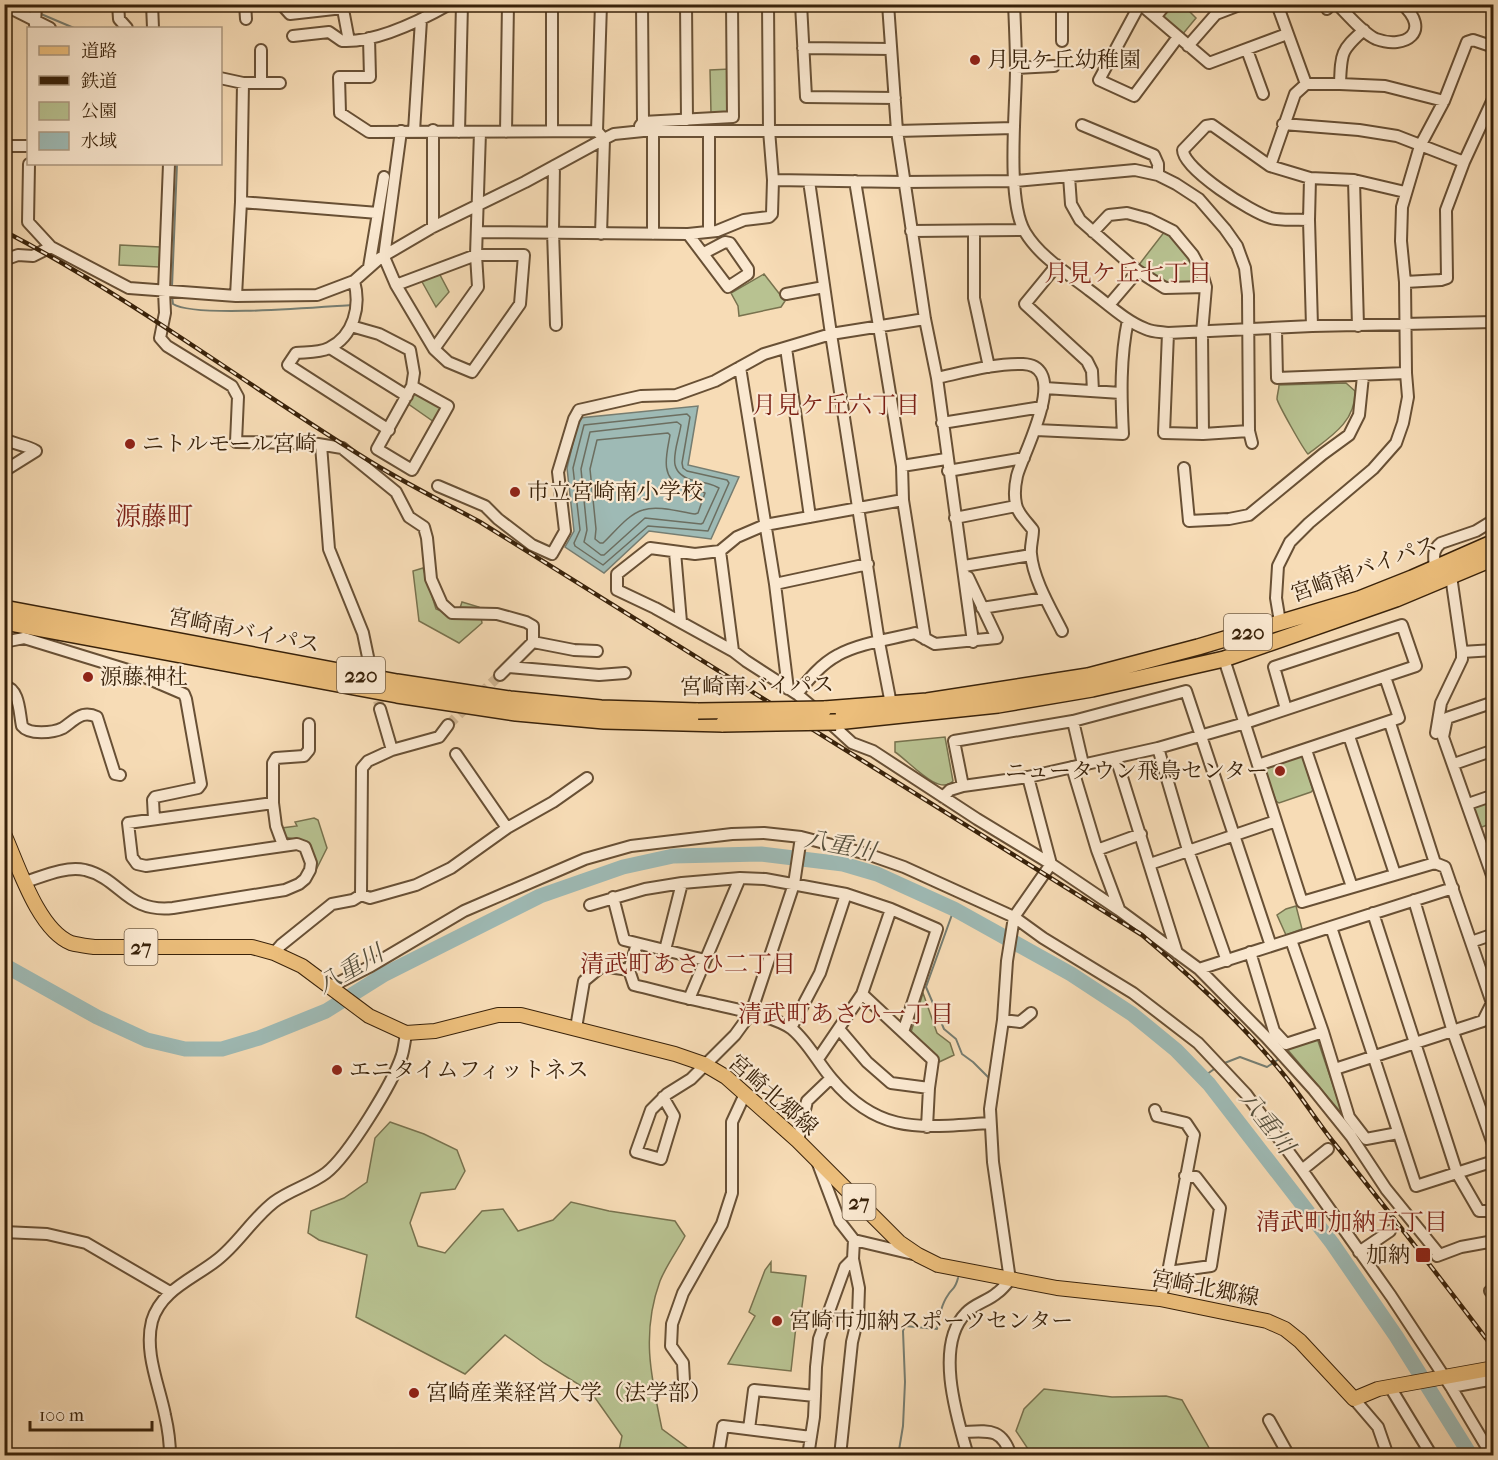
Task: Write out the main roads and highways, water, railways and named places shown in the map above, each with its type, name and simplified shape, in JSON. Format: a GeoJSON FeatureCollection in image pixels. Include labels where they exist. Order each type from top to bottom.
{"type":"FeatureCollection","features":[{"type":"Feature","properties":{"kind":"highway","name":"宮崎南バイパス"},"geometry":{"type":"LineString","coordinates":[[4,609],[25,626],[510,699],[601,708],[698,711],[824,709],[977,695],[1088,676],[1359,599],[1492,548]]}},
{"type":"Feature","properties":{"kind":"highway","name":"宮崎南バイパス"},"geometry":{"type":"LineString","coordinates":[[4,622],[397,695],[516,713],[604,721],[723,724],[836,722],[998,705],[1092,689],[1224,659],[1354,614],[1451,576],[1492,548]]}},
{"type":"Feature","properties":{"kind":"main road","name":"宮崎北郷線"},"geometry":{"type":"LineString","coordinates":[[4,834],[37,908],[51,928],[70,942],[94,947],[252,948],[274,953],[302,966],[369,1016],[406,1033],[435,1030],[498,1015],[521,1015],[675,1054],[704,1065],[726,1077],[798,1141],[899,1242],[938,1265],[1058,1288],[1160,1299],[1267,1321],[1286,1329],[1354,1399],[1378,1389],[1444,1381],[1494,1368]]}},
{"type":"Feature","properties":{"kind":"water"},"geometry":{"type":"Polygon","coordinates":[[[698,406],[688,465],[739,477],[711,539],[649,531],[604,573],[565,547],[574,531],[567,468],[579,418],[698,406]]]}},
{"type":"Feature","properties":{"kind":"waterway"},"geometry":{"type":"LineString","coordinates":[[21,4],[33,11]]}},
{"type":"Feature","properties":{"kind":"waterway"},"geometry":{"type":"LineString","coordinates":[[41,14],[72,27]]}},
{"type":"Feature","properties":{"kind":"waterway"},"geometry":{"type":"LineString","coordinates":[[172,287],[177,165]]}},
{"type":"Feature","properties":{"kind":"waterway"},"geometry":{"type":"LineString","coordinates":[[172,296],[173,304],[206,310],[231,311],[352,305]]}},
{"type":"Feature","properties":{"kind":"waterway","name":"八重川"},"geometry":{"type":"LineString","coordinates":[[4,965],[97,1017],[147,1040],[185,1049],[222,1049],[259,1038],[326,1011],[385,974],[540,896],[623,867],[673,856],[761,854],[843,864],[877,874],[954,909],[1071,974],[1132,1014],[1176,1050],[1209,1084],[1332,1243],[1396,1336],[1471,1456]]}},
{"type":"Feature","properties":{"kind":"waterway"},"geometry":{"type":"LineString","coordinates":[[954,909],[926,987],[944,1029],[956,1039],[962,1054],[988,1077]]}},
{"type":"Feature","properties":{"kind":"waterway"},"geometry":{"type":"LineString","coordinates":[[1222,1064],[1240,1057],[1267,1067],[1279,1059]]}},
{"type":"Feature","properties":{"kind":"waterway"},"geometry":{"type":"LineString","coordinates":[[1203,1077],[1217,1067]]}},
{"type":"Feature","properties":{"kind":"waterway"},"geometry":{"type":"LineString","coordinates":[[898,1456],[903,1426],[905,1382],[903,1331],[905,1326],[937,1329],[944,1303],[958,1278]]}},
{"type":"Feature","properties":{"kind":"tunnel"},"geometry":{"type":"LineString","coordinates":[[368,657],[380,709]]}},
{"type":"Feature","properties":{"kind":"tunnel"},"geometry":{"type":"LineString","coordinates":[[448,725],[500,675]]}},
{"type":"Feature","properties":{"kind":"railway"},"geometry":{"type":"LineString","coordinates":[[4,231],[101,286],[334,439],[381,468],[480,522],[1142,935],[1216,1002],[1251,1037],[1291,1083],[1328,1136],[1494,1349]]}},
{"type":"Feature","properties":{"kind":"place","name":"月見ケ丘幼稚園"},"geometry":{"type":"Point","coordinates":[975,60]}},
{"type":"Feature","properties":{"kind":"place","name":"ニトルモール宮崎"},"geometry":{"type":"Point","coordinates":[130,444]}},
{"type":"Feature","properties":{"kind":"place","name":"市立宮崎南小学校"},"geometry":{"type":"Point","coordinates":[515,492]}},
{"type":"Feature","properties":{"kind":"place","name":"源藤神社"},"geometry":{"type":"Point","coordinates":[88,677]}},
{"type":"Feature","properties":{"kind":"place","name":"ニュータウン飛鳥センター"},"geometry":{"type":"Point","coordinates":[1280,771]}},
{"type":"Feature","properties":{"kind":"place","name":"エニタイムフィットネス"},"geometry":{"type":"Point","coordinates":[337,1070]}},
{"type":"Feature","properties":{"kind":"place","name":"加納"},"geometry":{"type":"Point","coordinates":[1423,1255]}},
{"type":"Feature","properties":{"kind":"place","name":"宮崎市加納スポーツセンター"},"geometry":{"type":"Point","coordinates":[777,1321]}},
{"type":"Feature","properties":{"kind":"place","name":"宮崎産業経営大学（法学部）"},"geometry":{"type":"Point","coordinates":[414,1393]}},
{"type":"Feature","properties":{"kind":"district","name":"月見ケ丘七丁目"},"geometry":{"type":"Point","coordinates":[1128,273]}},
{"type":"Feature","properties":{"kind":"district","name":"月見ケ丘六丁目"},"geometry":{"type":"Point","coordinates":[836,405]}},
{"type":"Feature","properties":{"kind":"district","name":"源藤町"},"geometry":{"type":"Point","coordinates":[154,516]}},
{"type":"Feature","properties":{"kind":"district","name":"清武町あさひ二丁目"},"geometry":{"type":"Point","coordinates":[688,964]}},
{"type":"Feature","properties":{"kind":"district","name":"清武町あさひ一丁目"},"geometry":{"type":"Point","coordinates":[846,1014]}},
{"type":"Feature","properties":{"kind":"district","name":"清武町加納五丁目"},"geometry":{"type":"Point","coordinates":[1352,1222]}}]}
